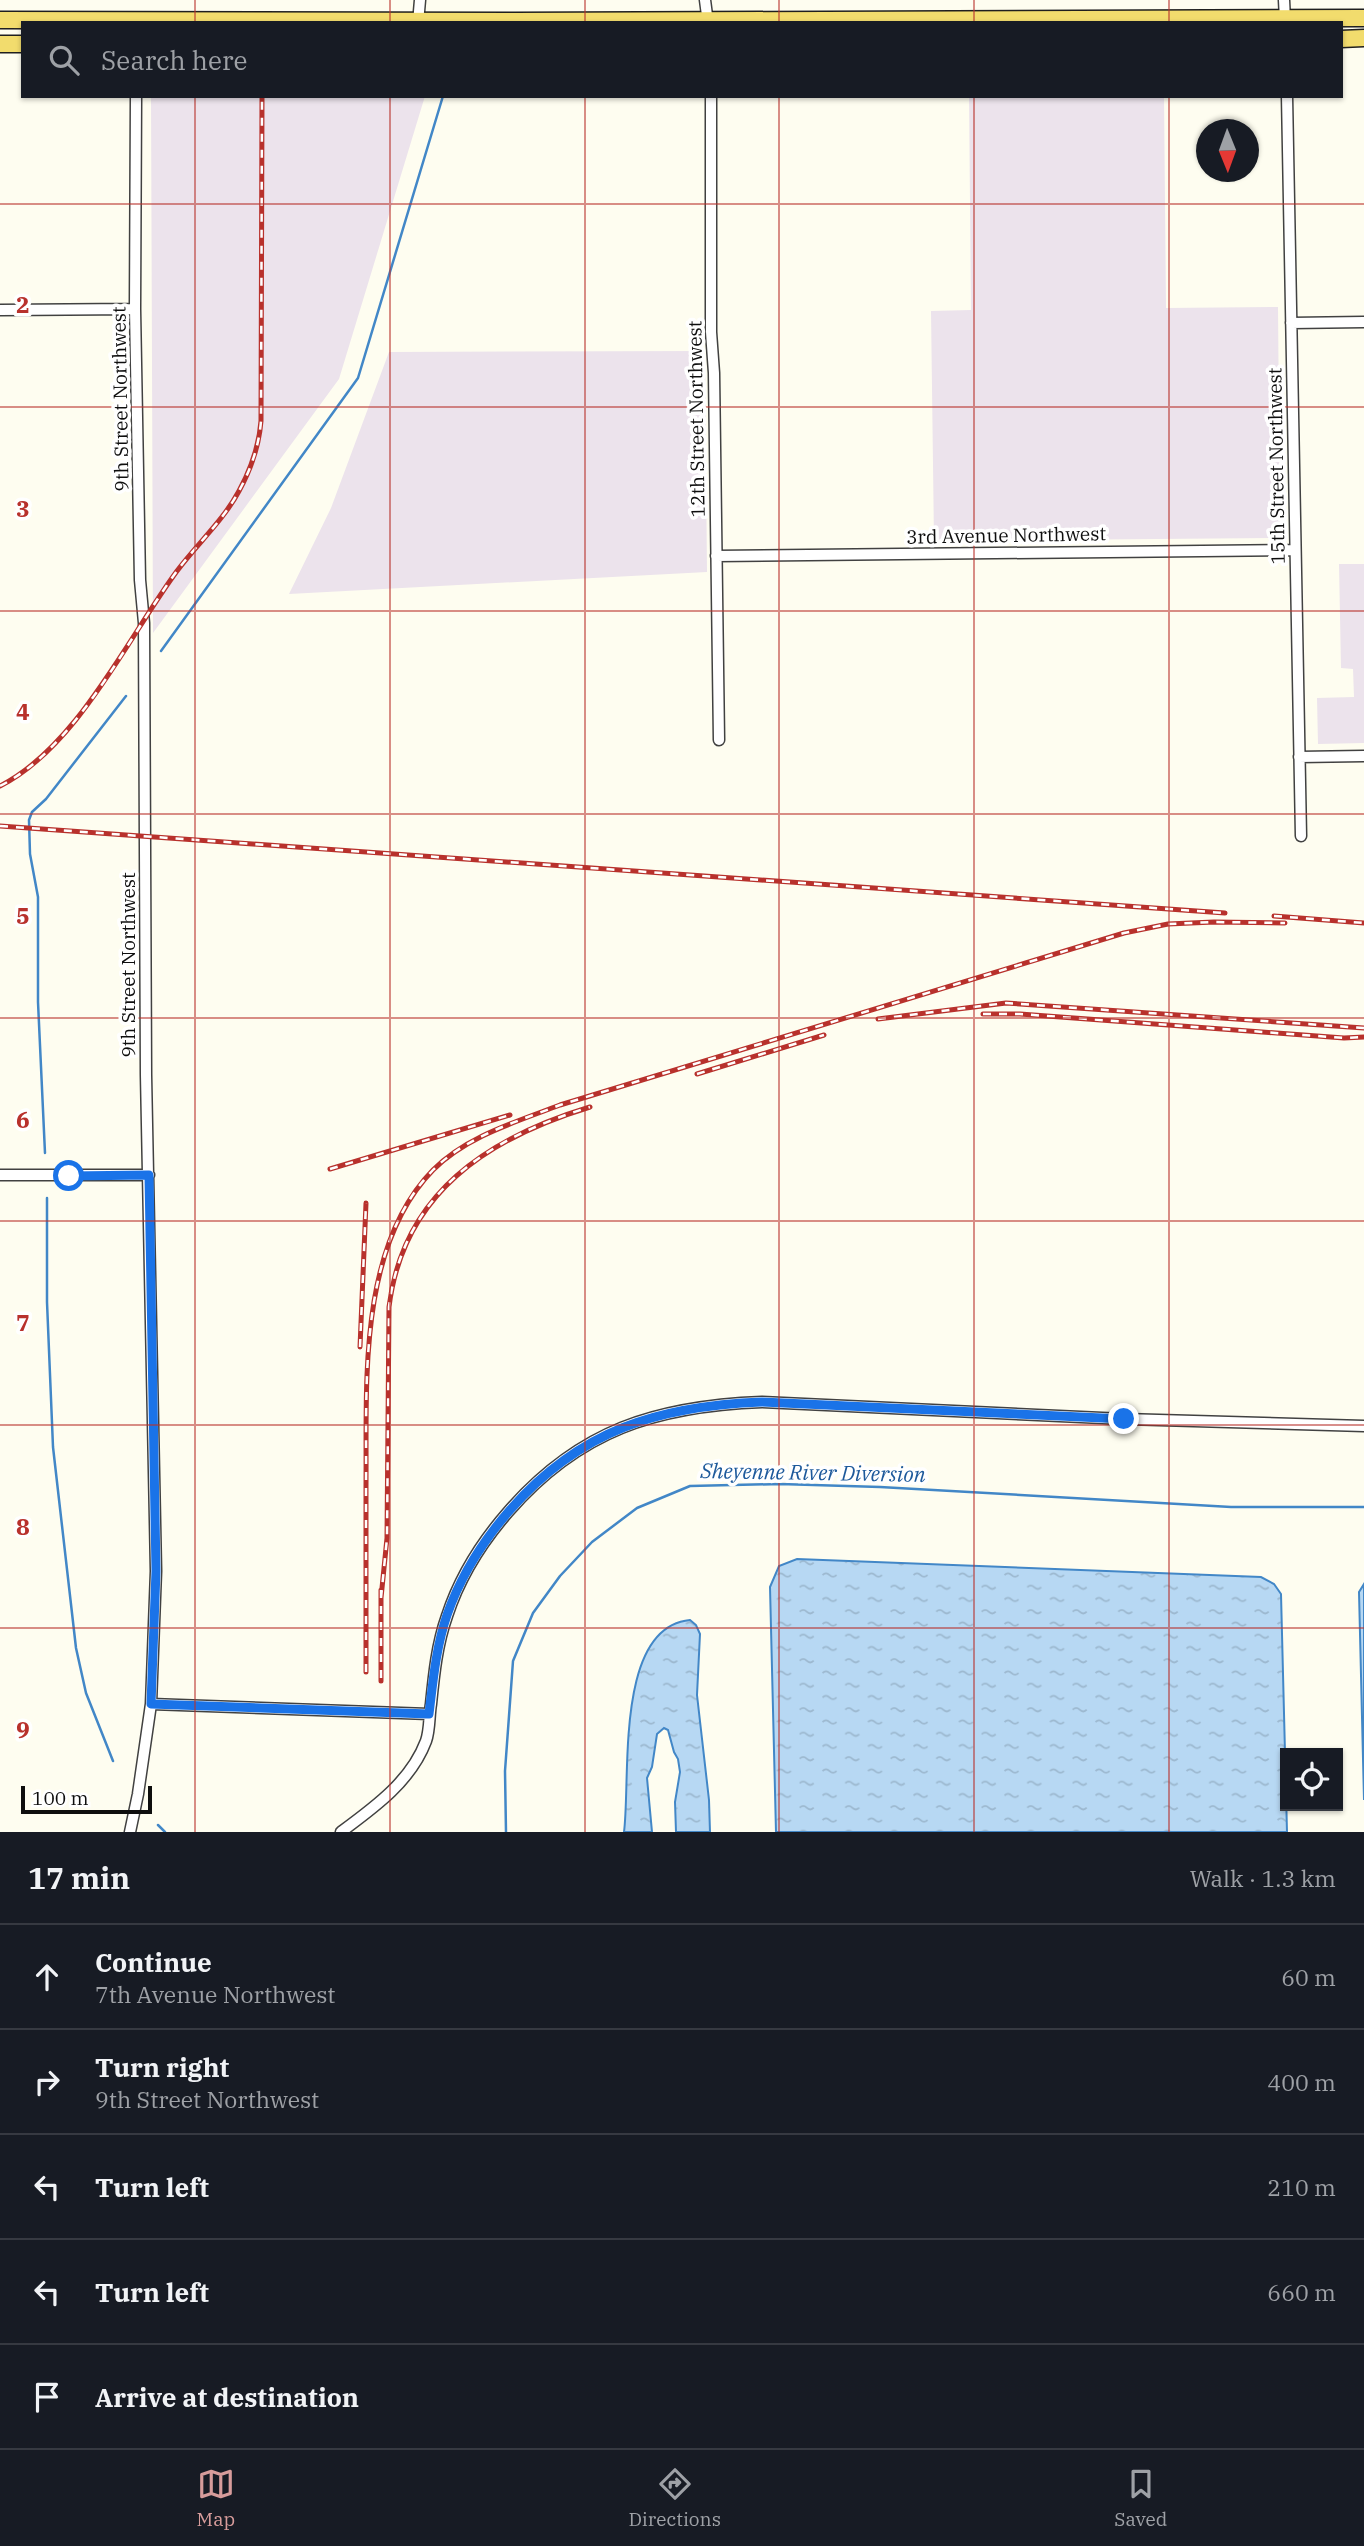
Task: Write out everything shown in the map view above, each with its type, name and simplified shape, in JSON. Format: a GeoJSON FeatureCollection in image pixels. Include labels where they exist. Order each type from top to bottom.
{"type":"FeatureCollection","features":[{"type":"Feature","properties":{"kind":"main road"},"geometry":{"type":"LineString","coordinates":[[708,21],[1285,21],[1364,18]]}},
{"type":"Feature","properties":{"kind":"main road"},"geometry":{"type":"LineString","coordinates":[[0,20],[67,21]]}},
{"type":"Feature","properties":{"kind":"main road"},"geometry":{"type":"LineString","coordinates":[[1343,39],[1364,38]]}},
{"type":"Feature","properties":{"kind":"main road"},"geometry":{"type":"LineString","coordinates":[[0,44],[21,44]]}},
{"type":"Feature","properties":{"kind":"street"},"geometry":{"type":"LineString","coordinates":[[418,21],[420,0]]}},
{"type":"Feature","properties":{"kind":"street"},"geometry":{"type":"LineString","coordinates":[[1284,0],[1285,21]]}},
{"type":"Feature","properties":{"kind":"street"},"geometry":{"type":"LineString","coordinates":[[705,2],[708,21]]}},
{"type":"Feature","properties":{"kind":"street","name":"9th Street Northwest"},"geometry":{"type":"LineString","coordinates":[[130,1832],[151,1704],[156,1571],[144,624],[140,580],[135,309],[136,98]]}},
{"type":"Feature","properties":{"kind":"street","name":"12th Street Northwest"},"geometry":{"type":"LineString","coordinates":[[711,98],[711,332],[714,373],[719,740]]}},
{"type":"Feature","properties":{"kind":"street","name":"15th Street Northwest"},"geometry":{"type":"LineString","coordinates":[[1287,98],[1301,836]]}},
{"type":"Feature","properties":{"kind":"street"},"geometry":{"type":"LineString","coordinates":[[0,310],[135,309]]}},
{"type":"Feature","properties":{"kind":"street"},"geometry":{"type":"LineString","coordinates":[[1291,323],[1364,322]]}},
{"type":"Feature","properties":{"kind":"street","name":"3rd Avenue Northwest"},"geometry":{"type":"LineString","coordinates":[[716,556],[1295,550]]}},
{"type":"Feature","properties":{"kind":"street"},"geometry":{"type":"LineString","coordinates":[[1299,757],[1364,756]]}},
{"type":"Feature","properties":{"kind":"street"},"geometry":{"type":"LineString","coordinates":[[0,1175],[149,1175]]}},
{"type":"Feature","properties":{"kind":"street"},"geometry":{"type":"LineString","coordinates":[[341,1832],[380,1803],[412,1769],[427,1738],[435,1660],[446,1617],[463,1576],[489,1534],[523,1495],[558,1463],[597,1438],[629,1425],[673,1412],[715,1404],[762,1402],[1176,1421],[1364,1426]]}},
{"type":"Feature","properties":{"kind":"street"},"geometry":{"type":"LineString","coordinates":[[151,1704],[429,1714]]}},
{"type":"Feature","properties":{"kind":"shaded area"},"geometry":{"type":"Polygon","coordinates":[[[151,98],[424,98],[339,379],[153,633],[151,98]]]}},
{"type":"Feature","properties":{"kind":"shaded area"},"geometry":{"type":"Polygon","coordinates":[[[969,98],[1164,98],[1166,308],[1278,307],[1280,538],[934,541],[931,311],[971,310],[969,98]]]}},
{"type":"Feature","properties":{"kind":"shaded area"},"geometry":{"type":"Polygon","coordinates":[[[705,351],[707,572],[289,594],[331,508],[389,352],[705,351]]]}},
{"type":"Feature","properties":{"kind":"shaded area"},"geometry":{"type":"Polygon","coordinates":[[[1339,564],[1364,564],[1364,743],[1318,744],[1317,698],[1354,697],[1353,669],[1341,668],[1339,564]]]}},
{"type":"Feature","properties":{"kind":"water"},"geometry":{"type":"Polygon","coordinates":[[[797,1559],[1261,1577],[1274,1584],[1281,1594],[1285,1748],[1280,1748],[1280,1811],[1286,1811],[1287,1832],[776,1832],[770,1587],[779,1566],[797,1559]]]}},
{"type":"Feature","properties":{"kind":"water"},"geometry":{"type":"Polygon","coordinates":[[[1364,1584],[1364,1800],[1359,1592],[1364,1584]]]}},
{"type":"Feature","properties":{"kind":"water"},"geometry":{"type":"Polygon","coordinates":[[[690,1620],[700,1634],[697,1695],[710,1832],[676,1832],[675,1802],[680,1772],[668,1730],[664,1728],[657,1734],[652,1767],[647,1778],[652,1832],[624,1832],[631,1709],[638,1676],[649,1649],[666,1629],[690,1620]]]}},
{"type":"Feature","properties":{"kind":"waterway"},"geometry":{"type":"LineString","coordinates":[[161,651],[358,378],[442,98]]}},
{"type":"Feature","properties":{"kind":"waterway"},"geometry":{"type":"LineString","coordinates":[[45,1153],[38,1002],[38,897],[30,854],[29,820],[32,812],[46,799],[126,696]]}},
{"type":"Feature","properties":{"kind":"waterway"},"geometry":{"type":"LineString","coordinates":[[47,1198],[47,1302],[53,1447],[76,1648],[86,1693],[113,1761]]}},
{"type":"Feature","properties":{"kind":"waterway","name":"Sheyenne River Diversion"},"geometry":{"type":"LineString","coordinates":[[506,1832],[505,1771],[513,1661],[533,1613],[560,1576],[592,1542],[637,1508],[690,1486],[780,1484],[880,1487],[1231,1507],[1364,1507]]}},
{"type":"Feature","properties":{"kind":"waterway"},"geometry":{"type":"LineString","coordinates":[[158,1825],[165,1832]]}},
{"type":"Feature","properties":{"kind":"railway"},"geometry":{"type":"LineString","coordinates":[[0,786],[28,768],[53,746],[77,719],[177,571],[233,502],[251,466],[261,421],[262,98]]}},
{"type":"Feature","properties":{"kind":"railway"},"geometry":{"type":"LineString","coordinates":[[0,826],[1225,913]]}},
{"type":"Feature","properties":{"kind":"railway"},"geometry":{"type":"LineString","coordinates":[[1274,916],[1364,923]]}},
{"type":"Feature","properties":{"kind":"railway"},"geometry":{"type":"LineString","coordinates":[[366,1672],[366,1405],[371,1320],[379,1278],[391,1238],[408,1202],[446,1158],[493,1131],[560,1105],[1124,933],[1168,924],[1285,923]]}},
{"type":"Feature","properties":{"kind":"railway"},"geometry":{"type":"LineString","coordinates":[[878,1019],[1006,1003],[1364,1028]]}},
{"type":"Feature","properties":{"kind":"railway"},"geometry":{"type":"LineString","coordinates":[[983,1014],[1020,1014],[1344,1038],[1364,1037]]}},
{"type":"Feature","properties":{"kind":"railway"},"geometry":{"type":"LineString","coordinates":[[697,1074],[824,1035]]}},
{"type":"Feature","properties":{"kind":"railway"},"geometry":{"type":"LineString","coordinates":[[381,1598],[387,1538],[389,1307],[397,1267],[412,1232],[432,1202],[456,1176],[485,1154],[518,1135],[590,1107]]}},
{"type":"Feature","properties":{"kind":"railway"},"geometry":{"type":"LineString","coordinates":[[330,1169],[510,1115]]}},
{"type":"Feature","properties":{"kind":"railway"},"geometry":{"type":"LineString","coordinates":[[360,1347],[366,1203]]}},
{"type":"Feature","properties":{"kind":"railway"},"geometry":{"type":"LineString","coordinates":[[381,1590],[381,1681]]}},
{"type":"Feature","properties":{"kind":"route"},"geometry":{"type":"LineString","coordinates":[[69,1176],[149,1175],[156,1571],[151,1704],[429,1714],[435,1660],[446,1617],[463,1576],[489,1534],[523,1495],[558,1463],[597,1438],[673,1412],[715,1404],[762,1402],[1124,1419]]}}]}
